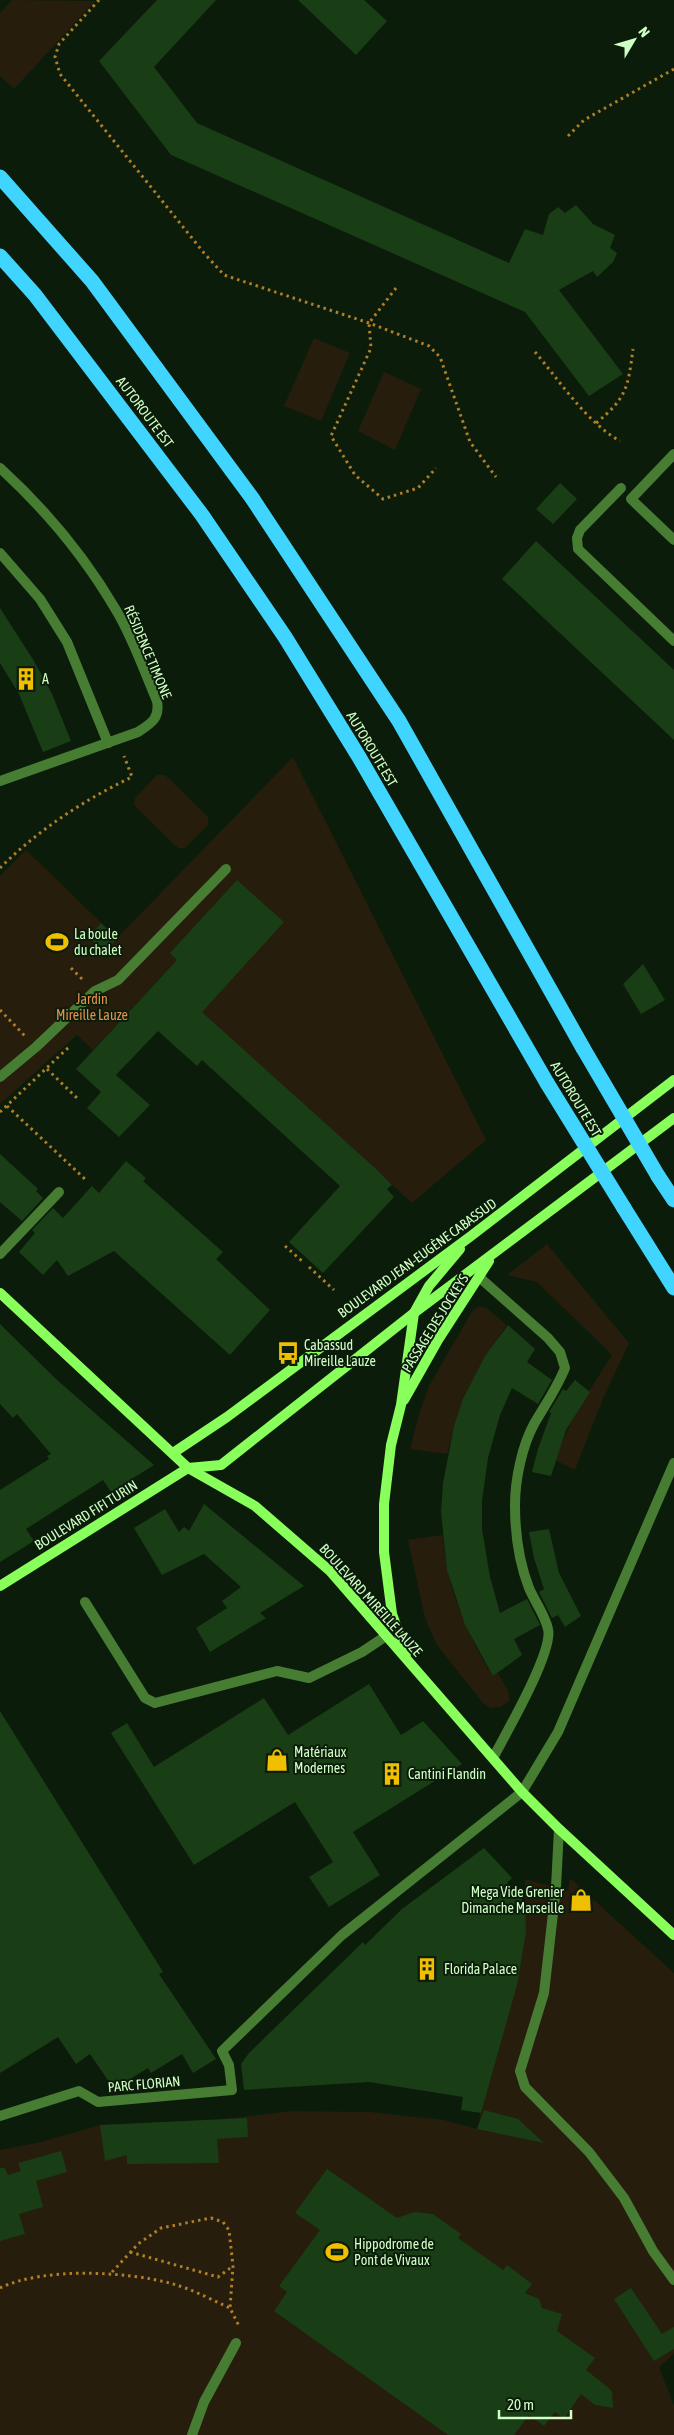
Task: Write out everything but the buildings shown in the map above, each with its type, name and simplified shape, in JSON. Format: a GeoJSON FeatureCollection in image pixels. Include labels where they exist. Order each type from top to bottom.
{"type":"FeatureCollection","features":[{"type":"Feature","properties":{"kind":"highway"},"geometry":{"type":"LineString","coordinates":[[0,177],[92,281],[252,498],[399,721],[583,1048],[674,1200]]}},
{"type":"Feature","properties":{"kind":"highway","name":"AUTOROUTE EST"},"geometry":{"type":"LineString","coordinates":[[0,256],[35,295],[202,515],[284,637],[359,756],[547,1083],[674,1288]]}},
{"type":"Feature","properties":{"kind":"street","name":"BOULEVARD JEAN-EUGÈNE CABASSUD"},"geometry":{"type":"LineString","coordinates":[[173,1454],[471,1236],[674,1080]]}},
{"type":"Feature","properties":{"kind":"street"},"geometry":{"type":"LineString","coordinates":[[188,1468],[221,1465],[414,1313],[674,1118]]}},
{"type":"Feature","properties":{"kind":"street","name":"PASSAGE DES JOCKEYS"},"geometry":{"type":"LineString","coordinates":[[408,1660],[392,1614],[384,1542],[384,1504],[391,1446],[401,1405],[414,1313],[429,1286],[471,1236]]}},
{"type":"Feature","properties":{"kind":"street","name":"PASSAGE DES JOCKEYS"},"geometry":{"type":"LineString","coordinates":[[401,1405],[438,1340],[492,1255]]}},
{"type":"Feature","properties":{"kind":"street","name":"BOULEVARD MIREILLE LAUZE"},"geometry":{"type":"LineString","coordinates":[[0,1293],[188,1468],[254,1506],[288,1533],[330,1571],[522,1792],[559,1829],[674,1935]]}},
{"type":"Feature","properties":{"kind":"street","name":"BOULEVARD FIFI TURIN"},"geometry":{"type":"LineString","coordinates":[[0,1586],[188,1468]]}},
{"type":"Feature","properties":{"kind":"lane"},"geometry":{"type":"LineString","coordinates":[[674,454],[631,499],[674,540]]}},
{"type":"Feature","properties":{"kind":"lane","name":"RÉSIDENCE TIMONE"},"geometry":{"type":"LineString","coordinates":[[0,468],[28,493],[84,561],[117,610],[157,701],[158,711],[155,721],[138,732],[0,781]]}},
{"type":"Feature","properties":{"kind":"lane"},"geometry":{"type":"LineString","coordinates":[[620,488],[580,530],[576,538],[578,549],[674,641]]}},
{"type":"Feature","properties":{"kind":"lane"},"geometry":{"type":"LineString","coordinates":[[0,553],[40,599],[67,642],[108,742]]}},
{"type":"Feature","properties":{"kind":"lane"},"geometry":{"type":"LineString","coordinates":[[0,1077],[36,1047],[95,991],[118,980],[226,869]]}},
{"type":"Feature","properties":{"kind":"lane"},"geometry":{"type":"LineString","coordinates":[[0,1254],[59,1192]]}},
{"type":"Feature","properties":{"kind":"lane"},"geometry":{"type":"LineString","coordinates":[[478,1277],[548,1338],[560,1352],[566,1368],[533,1426],[521,1462],[515,1504],[518,1546],[529,1587],[549,1630],[548,1642],[521,1706],[493,1758]]}},
{"type":"Feature","properties":{"kind":"lane"},"geometry":{"type":"LineString","coordinates":[[522,1792],[558,1732],[674,1463]]}},
{"type":"Feature","properties":{"kind":"lane"},"geometry":{"type":"LineString","coordinates":[[85,1602],[145,1698],[155,1703],[277,1671],[309,1678],[362,1652],[386,1636]]}},
{"type":"Feature","properties":{"kind":"lane","name":"PARC FLORIAN"},"geometry":{"type":"LineString","coordinates":[[0,2116],[80,2091],[98,2102],[232,2090],[229,2065],[222,2051],[342,1935],[522,1792]]}},
{"type":"Feature","properties":{"kind":"lane"},"geometry":{"type":"LineString","coordinates":[[559,1829],[556,1887],[544,1993],[520,2071],[525,2087],[589,2152],[624,2198],[653,2251],[674,2280]]}},
{"type":"Feature","properties":{"kind":"lane"},"geometry":{"type":"LineString","coordinates":[[192,2435],[204,2402],[236,2343]]}},
{"type":"Feature","properties":{"kind":"path"},"geometry":{"type":"LineString","coordinates":[[100,0],[59,44],[55,57],[60,74],[204,253],[224,275],[370,323],[429,346],[440,357],[470,442],[496,477]]}},
{"type":"Feature","properties":{"kind":"path"},"geometry":{"type":"LineString","coordinates":[[568,136],[584,120],[674,70]]}},
{"type":"Feature","properties":{"kind":"path"},"geometry":{"type":"LineString","coordinates":[[396,288],[370,323],[371,348],[331,436],[354,475],[383,499],[418,488],[436,468]]}},
{"type":"Feature","properties":{"kind":"path"},"geometry":{"type":"LineString","coordinates":[[596,423],[622,399],[629,379],[633,349]]}},
{"type":"Feature","properties":{"kind":"path"},"geometry":{"type":"LineString","coordinates":[[534,352],[596,423],[609,435],[620,441]]}},
{"type":"Feature","properties":{"kind":"path"},"geometry":{"type":"LineString","coordinates":[[0,867],[28,840],[104,791],[132,777],[123,754]]}},
{"type":"Feature","properties":{"kind":"path"},"geometry":{"type":"LineString","coordinates":[[0,1010],[36,1047]]}},
{"type":"Feature","properties":{"kind":"path"},"geometry":{"type":"LineString","coordinates":[[0,1112],[70,1046]]}},
{"type":"Feature","properties":{"kind":"path"},"geometry":{"type":"LineString","coordinates":[[48,1068],[78,1099]]}},
{"type":"Feature","properties":{"kind":"path"},"geometry":{"type":"LineString","coordinates":[[7,1106],[86,1180]]}},
{"type":"Feature","properties":{"kind":"path"},"geometry":{"type":"LineString","coordinates":[[285,1246],[302,1261]]}},
{"type":"Feature","properties":{"kind":"path"},"geometry":{"type":"LineString","coordinates":[[309,1268],[334,1290]]}},
{"type":"Feature","properties":{"kind":"path"},"geometry":{"type":"LineString","coordinates":[[112,2272],[138,2244],[161,2228],[211,2218],[223,2222],[229,2230],[234,2266],[230,2308],[240,2328],[236,2343]]}},
{"type":"Feature","properties":{"kind":"path"},"geometry":{"type":"LineString","coordinates":[[130,2252],[218,2277],[234,2266]]}},
{"type":"Feature","properties":{"kind":"path"},"geometry":{"type":"LineString","coordinates":[[0,2288],[16,2280],[112,2272],[174,2284],[230,2308]]}},
{"type":"Feature","properties":{"kind":"green space"},"geometry":{"type":"Polygon","coordinates":[[[12,0],[95,1],[14,89],[0,76],[0,13],[12,0]]]}},
{"type":"Feature","properties":{"kind":"green space"},"geometry":{"type":"Polygon","coordinates":[[[314,338],[350,353],[321,421],[284,406],[314,338]]]}},
{"type":"Feature","properties":{"kind":"green space"},"geometry":{"type":"Polygon","coordinates":[[[384,372],[421,389],[395,450],[358,431],[384,372]]]}},
{"type":"Feature","properties":{"kind":"green space","name":"Jardin Mireille Lauze"},"geometry":{"type":"Polygon","coordinates":[[[293,757],[486,1140],[412,1203],[162,976],[93,1050],[77,1035],[0,1104],[0,876],[26,850],[117,938],[293,757]]]}},
{"type":"Feature","properties":{"kind":"green space"},"geometry":{"type":"Polygon","coordinates":[[[157,775],[165,775],[208,817],[208,825],[185,848],[178,848],[134,805],[135,798],[157,775]]]}},
{"type":"Feature","properties":{"kind":"green space"},"geometry":{"type":"Polygon","coordinates":[[[547,1244],[629,1343],[602,1401],[575,1470],[555,1460],[573,1419],[612,1355],[537,1282],[507,1275],[547,1244]]]}},
{"type":"Feature","properties":{"kind":"green space"},"geometry":{"type":"Polygon","coordinates":[[[480,1306],[486,1308],[507,1325],[478,1371],[471,1386],[457,1419],[447,1454],[410,1449],[418,1417],[429,1386],[473,1310],[480,1306]]]}},
{"type":"Feature","properties":{"kind":"green space"},"geometry":{"type":"Polygon","coordinates":[[[443,1535],[448,1573],[466,1626],[493,1676],[498,1673],[509,1693],[509,1701],[500,1707],[491,1708],[483,1703],[437,1645],[425,1618],[408,1540],[443,1535]]]}},
{"type":"Feature","properties":{"kind":"green space","name":"Hippodrome de Pont de Vivaux"},"geometry":{"type":"Polygon","coordinates":[[[570,1878],[674,1973],[674,2354],[659,2367],[674,2405],[674,2435],[0,2435],[0,2150],[41,2142],[100,2125],[216,2120],[291,2111],[370,2112],[444,2120],[477,2129],[525,1922],[525,1879],[568,1891],[570,1878]]]}},
{"type":"Feature","properties":{"kind":"place","name":"A"},"geometry":{"type":"Point","coordinates":[26,679]}},
{"type":"Feature","properties":{"kind":"place","name":"La boule du chalet"},"geometry":{"type":"Point","coordinates":[57,942]}},
{"type":"Feature","properties":{"kind":"place","name":"Cabassud Mireille Lauze"},"geometry":{"type":"Point","coordinates":[288,1353]}},
{"type":"Feature","properties":{"kind":"place","name":"Matériaux Modernes"},"geometry":{"type":"Point","coordinates":[277,1760]}},
{"type":"Feature","properties":{"kind":"place","name":"Cantini Flandin"},"geometry":{"type":"Point","coordinates":[392,1774]}},
{"type":"Feature","properties":{"kind":"place","name":"Mega Vide Grenier Dimanche Marseille"},"geometry":{"type":"Point","coordinates":[581,1900]}},
{"type":"Feature","properties":{"kind":"place","name":"Florida Palace"},"geometry":{"type":"Point","coordinates":[427,1969]}},
{"type":"Feature","properties":{"kind":"place","name":"Hippodrome de Pont de Vivaux"},"geometry":{"type":"Point","coordinates":[337,2252]}}]}
